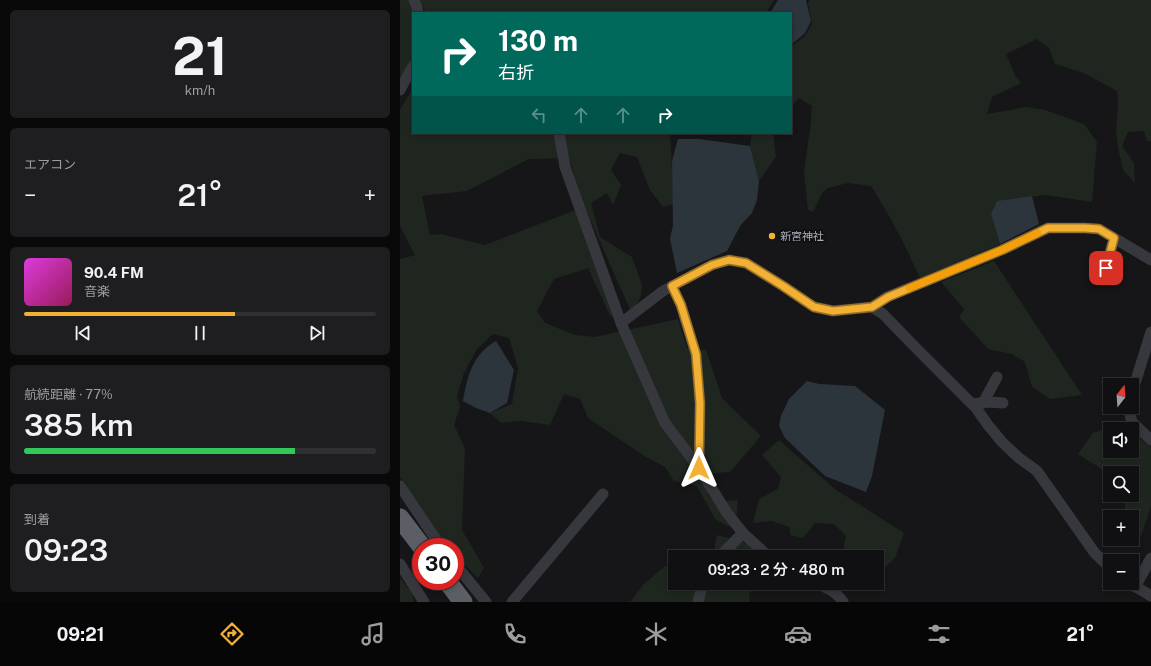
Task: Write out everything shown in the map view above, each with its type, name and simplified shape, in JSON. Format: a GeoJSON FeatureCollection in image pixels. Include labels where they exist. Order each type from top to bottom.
{"type":"FeatureCollection","features":[{"type":"Feature","properties":{"kind":"highway"},"geometry":{"type":"LineString","coordinates":[[400,518],[415,538]]}},
{"type":"Feature","properties":{"kind":"highway"},"geometry":{"type":"LineString","coordinates":[[454,590],[463,602]]}},
{"type":"Feature","properties":{"kind":"street"},"geometry":{"type":"LineString","coordinates":[[414,0],[418,12]]}},
{"type":"Feature","properties":{"kind":"street"},"geometry":{"type":"LineString","coordinates":[[400,90],[412,68]]}},
{"type":"Feature","properties":{"kind":"street"},"geometry":{"type":"LineString","coordinates":[[559,134],[565,167],[621,323],[666,423],[699,468],[727,513],[743,532],[762,550]]}},
{"type":"Feature","properties":{"kind":"street"},"geometry":{"type":"LineString","coordinates":[[621,323],[663,291],[712,265],[729,260],[746,263],[814,307],[833,311],[872,307],[888,297],[1002,250],[1048,228],[1099,229],[1151,260]]}},
{"type":"Feature","properties":{"kind":"street"},"geometry":{"type":"LineString","coordinates":[[1106,268],[1114,238]]}},
{"type":"Feature","properties":{"kind":"street"},"geometry":{"type":"LineString","coordinates":[[672,286],[681,305],[696,354],[700,403],[699,468]]}},
{"type":"Feature","properties":{"kind":"street"},"geometry":{"type":"LineString","coordinates":[[872,307],[883,314],[914,347],[978,404],[1002,442],[1019,458],[1037,471],[1094,552],[1103,561]]}},
{"type":"Feature","properties":{"kind":"street"},"geometry":{"type":"LineString","coordinates":[[1137,378],[1151,332]]}},
{"type":"Feature","properties":{"kind":"street"},"geometry":{"type":"LineString","coordinates":[[978,404],[997,377]]}},
{"type":"Feature","properties":{"kind":"street"},"geometry":{"type":"LineString","coordinates":[[978,404],[988,402],[1003,403]]}},
{"type":"Feature","properties":{"kind":"street"},"geometry":{"type":"LineString","coordinates":[[1130,414],[1132,422],[1151,440]]}},
{"type":"Feature","properties":{"kind":"street"},"geometry":{"type":"LineString","coordinates":[[400,486],[434,538]]}},
{"type":"Feature","properties":{"kind":"street"},"geometry":{"type":"LineString","coordinates":[[512,602],[603,494]]}},
{"type":"Feature","properties":{"kind":"street"},"geometry":{"type":"LineString","coordinates":[[726,550],[743,532]]}},
{"type":"Feature","properties":{"kind":"street"},"geometry":{"type":"LineString","coordinates":[[1139,576],[1151,558]]}},
{"type":"Feature","properties":{"kind":"street"},"geometry":{"type":"LineString","coordinates":[[400,564],[424,602]]}},
{"type":"Feature","properties":{"kind":"street"},"geometry":{"type":"LineString","coordinates":[[464,575],[486,602]]}},
{"type":"Feature","properties":{"kind":"street"},"geometry":{"type":"LineString","coordinates":[[1139,589],[1151,596]]}},
{"type":"Feature","properties":{"kind":"street"},"geometry":{"type":"LineString","coordinates":[[698,602],[701,590]]}},
{"type":"Feature","properties":{"kind":"street"},"geometry":{"type":"LineString","coordinates":[[831,590],[844,602]]}},
{"type":"Feature","properties":{"kind":"shaded area"},"geometry":{"type":"Polygon","coordinates":[[[400,0],[410,0],[413,12],[412,59],[400,82],[400,0]]]}},
{"type":"Feature","properties":{"kind":"shaded area"},"geometry":{"type":"Polygon","coordinates":[[[420,0],[774,0],[767,12],[426,12],[420,0]]]}},
{"type":"Feature","properties":{"kind":"shaded area"},"geometry":{"type":"Polygon","coordinates":[[[778,0],[806,0],[811,21],[805,33],[792,44],[792,12],[771,12],[778,0]]]}},
{"type":"Feature","properties":{"kind":"shaded area"},"geometry":{"type":"Polygon","coordinates":[[[810,0],[1151,0],[1151,141],[1147,141],[1144,131],[1128,132],[1122,146],[1134,163],[1135,183],[1123,170],[1118,148],[1116,131],[1118,102],[1117,91],[1084,73],[1055,64],[1049,48],[1037,39],[1006,54],[1015,75],[1021,83],[992,97],[987,114],[1026,107],[1045,110],[1084,124],[1097,142],[1092,202],[1046,195],[1009,199],[991,214],[1000,244],[920,278],[897,231],[871,186],[848,183],[828,188],[822,193],[813,212],[808,210],[804,173],[812,106],[799,98],[792,105],[792,46],[805,36],[812,24],[808,3],[810,0]]]}},
{"type":"Feature","properties":{"kind":"shaded area"},"geometry":{"type":"Polygon","coordinates":[[[412,90],[412,134],[670,134],[674,204],[663,207],[650,190],[637,157],[620,153],[611,170],[621,185],[613,205],[607,193],[591,203],[600,237],[632,257],[642,285],[641,296],[632,314],[582,201],[569,158],[529,159],[467,191],[422,196],[430,235],[441,234],[485,245],[578,209],[615,314],[610,316],[588,268],[554,279],[537,311],[545,323],[575,335],[595,337],[678,319],[687,348],[706,350],[722,398],[761,436],[730,472],[709,475],[708,495],[714,502],[738,500],[737,514],[729,527],[715,519],[697,486],[674,481],[665,467],[646,457],[588,418],[580,399],[564,394],[550,425],[521,421],[501,423],[490,413],[512,404],[518,368],[509,338],[493,334],[477,349],[464,373],[457,396],[460,407],[454,425],[465,448],[462,530],[484,568],[478,578],[464,564],[464,538],[439,538],[400,477],[400,259],[415,255],[400,226],[400,110],[412,90]]]}},
{"type":"Feature","properties":{"kind":"shaded area"},"geometry":{"type":"Polygon","coordinates":[[[752,134],[773,134],[776,157],[759,181],[750,146],[752,134]]]}},
{"type":"Feature","properties":{"kind":"shaded area"},"geometry":{"type":"Polygon","coordinates":[[[678,139],[699,139],[750,146],[759,181],[757,200],[752,213],[740,226],[727,251],[677,273],[670,239],[673,225],[672,161],[678,139]]]}},
{"type":"Feature","properties":{"kind":"shaded area"},"geometry":{"type":"Polygon","coordinates":[[[1032,196],[1039,224],[1000,244],[991,214],[997,201],[1032,196]]]}},
{"type":"Feature","properties":{"kind":"shaded area"},"geometry":{"type":"Polygon","coordinates":[[[994,261],[1082,395],[1050,399],[1032,387],[1025,362],[1012,354],[988,349],[959,317],[964,309],[941,282],[994,261]]]}},
{"type":"Feature","properties":{"kind":"shaded area"},"geometry":{"type":"Polygon","coordinates":[[[496,341],[514,370],[507,403],[490,413],[463,401],[472,366],[482,352],[496,341]]]}},
{"type":"Feature","properties":{"kind":"shaded area"},"geometry":{"type":"Polygon","coordinates":[[[807,381],[819,384],[855,386],[885,410],[872,476],[866,492],[825,476],[785,438],[779,426],[781,416],[789,399],[807,381]]]}},
{"type":"Feature","properties":{"kind":"shaded area"},"geometry":{"type":"Polygon","coordinates":[[[1103,430],[1103,458],[1139,458],[1139,438],[1151,448],[1151,506],[1141,536],[1139,534],[1139,510],[1125,510],[1123,502],[1139,502],[1139,466],[1103,466],[1103,470],[1078,454],[1093,433],[1103,430]]]}},
{"type":"Feature","properties":{"kind":"shaded area"},"geometry":{"type":"Polygon","coordinates":[[[779,440],[835,489],[904,533],[895,558],[884,568],[884,550],[843,550],[846,536],[834,524],[815,523],[803,538],[790,535],[790,527],[772,521],[753,523],[759,499],[778,489],[781,477],[762,455],[779,440]]]}},
{"type":"Feature","properties":{"kind":"shaded area"},"geometry":{"type":"Polygon","coordinates":[[[717,535],[747,543],[754,550],[714,550],[717,535]]]}},
{"type":"Feature","properties":{"kind":"shaded area"},"geometry":{"type":"Polygon","coordinates":[[[665,566],[668,567],[668,590],[752,590],[749,594],[750,602],[621,602],[631,601],[643,585],[665,566]]]}},
{"type":"Feature","properties":{"kind":"shaded area"},"geometry":{"type":"Polygon","coordinates":[[[400,578],[412,593],[414,602],[400,602],[400,578]]]}},
{"type":"Feature","properties":{"kind":"slow traffic"},"geometry":{"type":"LineString","coordinates":[[909,288],[1002,250],[1038,233]]}},
{"type":"Feature","properties":{"kind":"place","name":"新宮神社"},"geometry":{"type":"Point","coordinates":[772,236]}},
{"type":"Feature","properties":{"kind":"route"},"geometry":{"type":"LineString","coordinates":[[699,468],[700,403],[696,354],[681,305],[672,286],[712,265],[729,260],[746,263],[814,307],[833,311],[872,307],[888,297],[1002,250],[1048,228],[1099,229],[1114,238],[1106,268]]}}]}
